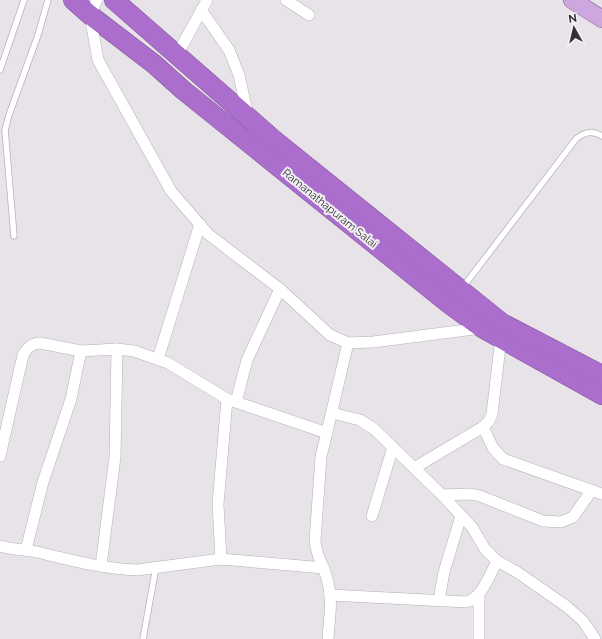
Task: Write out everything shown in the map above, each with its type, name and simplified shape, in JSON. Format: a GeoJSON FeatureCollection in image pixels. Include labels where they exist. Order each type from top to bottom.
{"type":"FeatureCollection","features":[{"type":"Feature","properties":{"kind":"highway","name":"Ramanathapuram Salai"},"geometry":{"type":"LineString","coordinates":[[73,0],[94,8],[183,90],[455,297],[602,376]]}},
{"type":"Feature","properties":{"kind":"highway","name":"Ramanathapuram Salai"},"geometry":{"type":"LineString","coordinates":[[114,0],[455,297],[482,328],[602,396]]}},
{"type":"Feature","properties":{"kind":"main road"},"geometry":{"type":"LineString","coordinates":[[572,0],[602,19]]}},
{"type":"Feature","properties":{"kind":"street"},"geometry":{"type":"LineString","coordinates":[[286,0],[310,16]]}},
{"type":"Feature","properties":{"kind":"street"},"geometry":{"type":"LineString","coordinates":[[177,55],[204,5]]}},
{"type":"Feature","properties":{"kind":"street"},"geometry":{"type":"LineString","coordinates":[[204,5],[229,50],[239,75],[248,117]]}},
{"type":"Feature","properties":{"kind":"street"},"geometry":{"type":"LineString","coordinates":[[94,8],[98,60],[171,191],[208,234],[280,289],[330,335],[348,343],[373,342],[482,328]]}},
{"type":"Feature","properties":{"kind":"street"},"geometry":{"type":"LineString","coordinates":[[158,359],[200,224]]}},
{"type":"Feature","properties":{"kind":"street"},"geometry":{"type":"LineString","coordinates":[[221,559],[218,504],[231,400],[280,289]]}},
{"type":"Feature","properties":{"kind":"street"},"geometry":{"type":"LineString","coordinates":[[414,468],[483,427],[489,421],[492,414],[501,338]]}},
{"type":"Feature","properties":{"kind":"street"},"geometry":{"type":"LineString","coordinates":[[0,456],[2,438],[23,355],[28,347],[33,344],[40,343],[81,351],[117,349],[134,351],[168,363],[231,400],[327,433]]}},
{"type":"Feature","properties":{"kind":"street"},"geometry":{"type":"LineString","coordinates":[[328,639],[331,603],[330,595],[324,568],[317,555],[315,541],[321,457],[348,343]]}},
{"type":"Feature","properties":{"kind":"street"},"geometry":{"type":"LineString","coordinates":[[100,566],[115,457],[117,349]]}},
{"type":"Feature","properties":{"kind":"street"},"geometry":{"type":"LineString","coordinates":[[26,550],[43,482],[71,399],[81,351]]}},
{"type":"Feature","properties":{"kind":"street"},"geometry":{"type":"LineString","coordinates":[[332,413],[360,420],[374,429],[442,495],[472,528],[485,549],[497,560],[566,606],[583,621],[595,639]]}},
{"type":"Feature","properties":{"kind":"street"},"geometry":{"type":"LineString","coordinates":[[442,495],[471,494],[480,496],[543,521],[560,522],[573,517],[597,492],[503,459],[493,448],[483,427]]}},
{"type":"Feature","properties":{"kind":"street"},"geometry":{"type":"LineString","coordinates":[[372,516],[393,447]]}},
{"type":"Feature","properties":{"kind":"street"},"geometry":{"type":"LineString","coordinates":[[439,600],[444,572],[461,516]]}},
{"type":"Feature","properties":{"kind":"street"},"geometry":{"type":"LineString","coordinates":[[0,546],[100,566],[137,570],[221,559],[324,568]]}},
{"type":"Feature","properties":{"kind":"street"},"geometry":{"type":"LineString","coordinates":[[330,595],[472,601],[479,594],[497,560]]}},
{"type":"Feature","properties":{"kind":"street"},"geometry":{"type":"LineString","coordinates":[[479,594],[479,639]]}},
{"type":"Feature","properties":{"kind":"lane"},"geometry":{"type":"LineString","coordinates":[[0,70],[24,0]]}},
{"type":"Feature","properties":{"kind":"lane"},"geometry":{"type":"LineString","coordinates":[[14,236],[6,130],[9,115],[38,35],[48,0]]}},
{"type":"Feature","properties":{"kind":"lane"},"geometry":{"type":"LineString","coordinates":[[455,297],[576,139],[583,134],[590,132],[602,136]]}},
{"type":"Feature","properties":{"kind":"lane"},"geometry":{"type":"LineString","coordinates":[[143,639],[156,567]]}}]}
